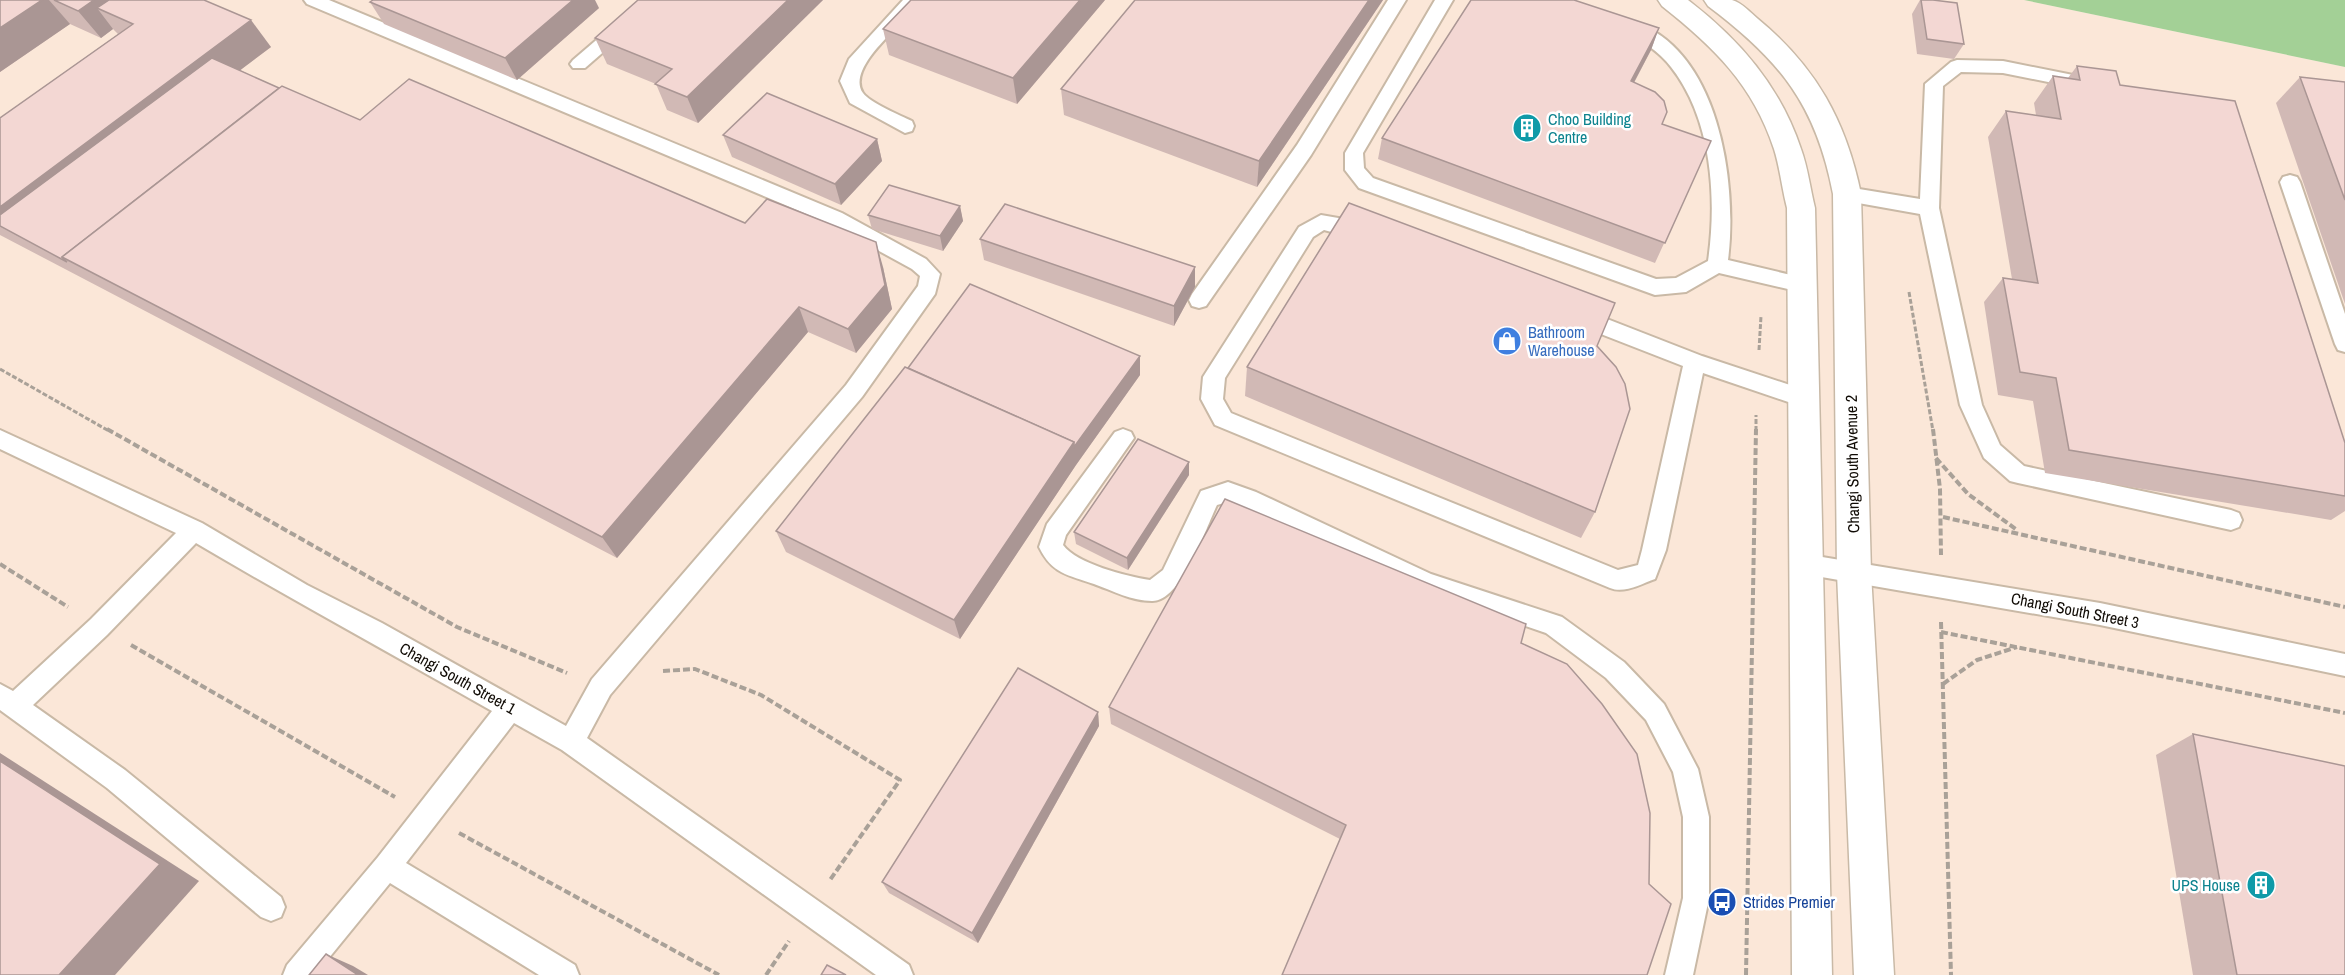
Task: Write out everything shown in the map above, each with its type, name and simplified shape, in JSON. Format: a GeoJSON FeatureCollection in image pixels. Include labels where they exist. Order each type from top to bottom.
{"type":"FeatureCollection","features":[{"type":"Feature","properties":{"kind":"street"},"geometry":{"type":"LineString","coordinates":[[1671,0],[1713,32],[1739,59],[1759,87],[1788,150],[1801,208],[1804,564],[1812,975]]}},
{"type":"Feature","properties":{"kind":"street","name":"Changi South Avenue 2"},"geometry":{"type":"LineString","coordinates":[[1716,0],[1739,16],[1769,45],[1796,76],[1820,111],[1837,148],[1847,194],[1854,573],[1874,975]]}},
{"type":"Feature","properties":{"kind":"lane"},"geometry":{"type":"LineString","coordinates":[[313,0],[835,218],[919,264],[930,274],[928,288],[854,391],[601,687],[571,742]]}},
{"type":"Feature","properties":{"kind":"lane"},"geometry":{"type":"LineString","coordinates":[[579,64],[654,0]]}},
{"type":"Feature","properties":{"kind":"lane"},"geometry":{"type":"LineString","coordinates":[[905,126],[856,99],[849,81],[855,63],[913,0]]}},
{"type":"Feature","properties":{"kind":"lane"},"geometry":{"type":"LineString","coordinates":[[1199,300],[1304,150],[1397,0]]}},
{"type":"Feature","properties":{"kind":"lane"},"geometry":{"type":"LineString","coordinates":[[1444,0],[1354,153],[1355,170],[1366,183],[1654,287],[1679,286],[1717,265],[1801,284]]}},
{"type":"Feature","properties":{"kind":"lane"},"geometry":{"type":"LineString","coordinates":[[1616,20],[1644,34],[1677,62],[1700,98],[1712,138],[1718,177],[1721,244],[1717,265]]}},
{"type":"Feature","properties":{"kind":"lane"},"geometry":{"type":"LineString","coordinates":[[2104,87],[2003,67],[1957,66],[1934,84],[1929,208],[1971,405],[1992,451],[2018,474],[2230,520]]}},
{"type":"Feature","properties":{"kind":"lane"},"geometry":{"type":"LineString","coordinates":[[2290,182],[2345,344]]}},
{"type":"Feature","properties":{"kind":"lane"},"geometry":{"type":"LineString","coordinates":[[1847,194],[1929,208]]}},
{"type":"Feature","properties":{"kind":"lane"},"geometry":{"type":"LineString","coordinates":[[1388,243],[1344,226],[1321,222],[1306,232],[1214,377],[1212,399],[1223,419],[1618,581],[1647,572],[1654,550],[1695,362]]}},
{"type":"Feature","properties":{"kind":"lane"},"geometry":{"type":"LineString","coordinates":[[1564,311],[1695,362],[1803,398]]}},
{"type":"Feature","properties":{"kind":"lane"},"geometry":{"type":"LineString","coordinates":[[1123,438],[1055,531],[1051,547],[1062,562],[1130,587],[1154,591],[1171,577],[1209,498],[1228,492],[1425,582],[1554,625],[1615,670],[1655,712],[1685,769],[1696,817],[1696,898],[1679,975]]}},
{"type":"Feature","properties":{"kind":"lane","name":"Changi South Street 1"},"geometry":{"type":"LineString","coordinates":[[0,439],[194,530],[299,592],[374,631],[571,742],[892,971]]}},
{"type":"Feature","properties":{"kind":"lane"},"geometry":{"type":"LineString","coordinates":[[194,530],[99,627],[7,701],[116,779],[271,907]]}},
{"type":"Feature","properties":{"kind":"lane","name":"Changi South Street 3"},"geometry":{"type":"LineString","coordinates":[[1804,564],[2100,614],[2345,665]]}},
{"type":"Feature","properties":{"kind":"lane"},"geometry":{"type":"LineString","coordinates":[[297,975],[387,866],[510,708]]}},
{"type":"Feature","properties":{"kind":"lane"},"geometry":{"type":"LineString","coordinates":[[387,866],[565,975]]}},
{"type":"Feature","properties":{"kind":"path"},"geometry":{"type":"LineString","coordinates":[[1746,975],[1756,383],[1764,275]]}},
{"type":"Feature","properties":{"kind":"path"},"geometry":{"type":"LineString","coordinates":[[0,369],[457,627],[601,687]]}},
{"type":"Feature","properties":{"kind":"path"},"geometry":{"type":"LineString","coordinates":[[1936,458],[1968,494],[2020,533]]}},
{"type":"Feature","properties":{"kind":"path"},"geometry":{"type":"LineString","coordinates":[[1943,517],[2345,607]]}},
{"type":"Feature","properties":{"kind":"path"},"geometry":{"type":"LineString","coordinates":[[0,564],[99,627],[426,814],[719,975]]}},
{"type":"Feature","properties":{"kind":"path"},"geometry":{"type":"LineString","coordinates":[[1941,632],[2345,713]]}},
{"type":"Feature","properties":{"kind":"path"},"geometry":{"type":"LineString","coordinates":[[1942,684],[1977,660],[2017,647]]}},
{"type":"Feature","properties":{"kind":"path"},"geometry":{"type":"LineString","coordinates":[[662,671],[695,669],[761,695],[900,780],[809,910]]}},
{"type":"Feature","properties":{"kind":"shaded area"},"geometry":{"type":"Polygon","coordinates":[[[0,0],[2024,0],[2345,67],[2345,975],[0,975],[0,0]]]}},
{"type":"Feature","properties":{"kind":"green space"},"geometry":{"type":"Polygon","coordinates":[[[2024,0],[2345,0],[2345,67],[2024,0]]]}},
{"type":"Feature","properties":{"kind":"building"},"geometry":{"type":"Polygon","coordinates":[[[0,0],[42,0],[0,28],[0,0]]]}},
{"type":"Feature","properties":{"kind":"building"},"geometry":{"type":"Polygon","coordinates":[[[54,0],[94,0],[78,11],[54,0]]]}},
{"type":"Feature","properties":{"kind":"building"},"geometry":{"type":"Polygon","coordinates":[[[109,0],[204,0],[251,20],[0,207],[0,118],[133,24],[97,8],[109,0]]]}},
{"type":"Feature","properties":{"kind":"building"},"geometry":{"type":"Polygon","coordinates":[[[373,0],[573,0],[505,58],[370,2],[373,0]]]}},
{"type":"Feature","properties":{"kind":"building"},"geometry":{"type":"Polygon","coordinates":[[[638,0],[788,0],[687,97],[655,84],[672,69],[595,38],[638,0]]]}},
{"type":"Feature","properties":{"kind":"building"},"geometry":{"type":"Polygon","coordinates":[[[911,0],[1080,0],[1013,78],[883,29],[911,0]]]}},
{"type":"Feature","properties":{"kind":"building"},"geometry":{"type":"Polygon","coordinates":[[[1135,0],[1369,0],[1259,161],[1061,89],[1135,0]]]}},
{"type":"Feature","properties":{"kind":"building","name":"Choo Building Centre"},"geometry":{"type":"Polygon","coordinates":[[[1471,0],[1574,0],[1659,28],[1631,81],[1655,92],[1664,101],[1667,112],[1662,124],[1711,141],[1665,243],[1382,138],[1471,0]]]}},
{"type":"Feature","properties":{"kind":"building"},"geometry":{"type":"Polygon","coordinates":[[[1921,0],[1957,3],[1964,44],[1927,39],[1921,0]]]}},
{"type":"Feature","properties":{"kind":"building"},"geometry":{"type":"Polygon","coordinates":[[[212,58],[279,88],[62,257],[67,262],[0,226],[0,215],[212,58]]]}},
{"type":"Feature","properties":{"kind":"building"},"geometry":{"type":"Polygon","coordinates":[[[2077,66],[2116,71],[2120,85],[2235,101],[2345,443],[2345,496],[2069,450],[2056,378],[2020,372],[2003,278],[2038,283],[2006,111],[2061,119],[2053,76],[2080,80],[2077,66]]]}},
{"type":"Feature","properties":{"kind":"building"},"geometry":{"type":"Polygon","coordinates":[[[2300,77],[2345,82],[2345,200],[2300,77]]]}},
{"type":"Feature","properties":{"kind":"building"},"geometry":{"type":"Polygon","coordinates":[[[409,79],[745,223],[767,199],[876,242],[885,285],[848,329],[799,307],[602,537],[62,257],[282,86],[360,120],[409,79]]]}},
{"type":"Feature","properties":{"kind":"building"},"geometry":{"type":"Polygon","coordinates":[[[767,93],[877,139],[835,184],[723,135],[767,93]]]}},
{"type":"Feature","properties":{"kind":"building"},"geometry":{"type":"Polygon","coordinates":[[[889,185],[960,206],[940,236],[868,215],[889,185]]]}},
{"type":"Feature","properties":{"kind":"building"},"geometry":{"type":"Polygon","coordinates":[[[1349,203],[1615,303],[1597,346],[1616,367],[1625,384],[1630,409],[1595,512],[1247,367],[1349,203]]]}},
{"type":"Feature","properties":{"kind":"building"},"geometry":{"type":"Polygon","coordinates":[[[1005,204],[1195,267],[1174,306],[980,239],[1005,204]]]}},
{"type":"Feature","properties":{"kind":"building"},"geometry":{"type":"Polygon","coordinates":[[[970,284],[1140,356],[1074,447],[1074,442],[908,368],[970,284]]]}},
{"type":"Feature","properties":{"kind":"building"},"geometry":{"type":"Polygon","coordinates":[[[905,367],[1074,442],[954,620],[776,531],[905,367]]]}},
{"type":"Feature","properties":{"kind":"building"},"geometry":{"type":"Polygon","coordinates":[[[1138,439],[1189,462],[1127,558],[1074,532],[1138,439]]]}},
{"type":"Feature","properties":{"kind":"building"},"geometry":{"type":"Polygon","coordinates":[[[1225,499],[1526,624],[1521,643],[1567,664],[1602,704],[1637,754],[1650,813],[1649,884],[1671,904],[1647,975],[1282,975],[1346,825],[1109,707],[1225,499]]]}},
{"type":"Feature","properties":{"kind":"building"},"geometry":{"type":"Polygon","coordinates":[[[1018,668],[1098,712],[972,933],[882,882],[1018,668]]]}},
{"type":"Feature","properties":{"kind":"building","name":"UPS House"},"geometry":{"type":"Polygon","coordinates":[[[2193,734],[2345,766],[2345,975],[2237,975],[2193,734]]]}},
{"type":"Feature","properties":{"kind":"building"},"geometry":{"type":"Polygon","coordinates":[[[0,761],[160,864],[59,975],[0,975],[0,761]]]}},
{"type":"Feature","properties":{"kind":"building"},"geometry":{"type":"Polygon","coordinates":[[[326,954],[358,975],[309,975],[326,954]]]}},
{"type":"Feature","properties":{"kind":"building"},"geometry":{"type":"Polygon","coordinates":[[[827,965],[846,975],[821,975],[827,965]]]}},
{"type":"Feature","properties":{"kind":"place","name":"Choo Building Centre"},"geometry":{"type":"Point","coordinates":[1527,128]}},
{"type":"Feature","properties":{"kind":"place","name":"Bathroom Warehouse"},"geometry":{"type":"Point","coordinates":[1507,341]}},
{"type":"Feature","properties":{"kind":"place","name":"UPS House"},"geometry":{"type":"Point","coordinates":[2261,885]}},
{"type":"Feature","properties":{"kind":"place","name":"Strides Premier"},"geometry":{"type":"Point","coordinates":[1722,902]}}]}
